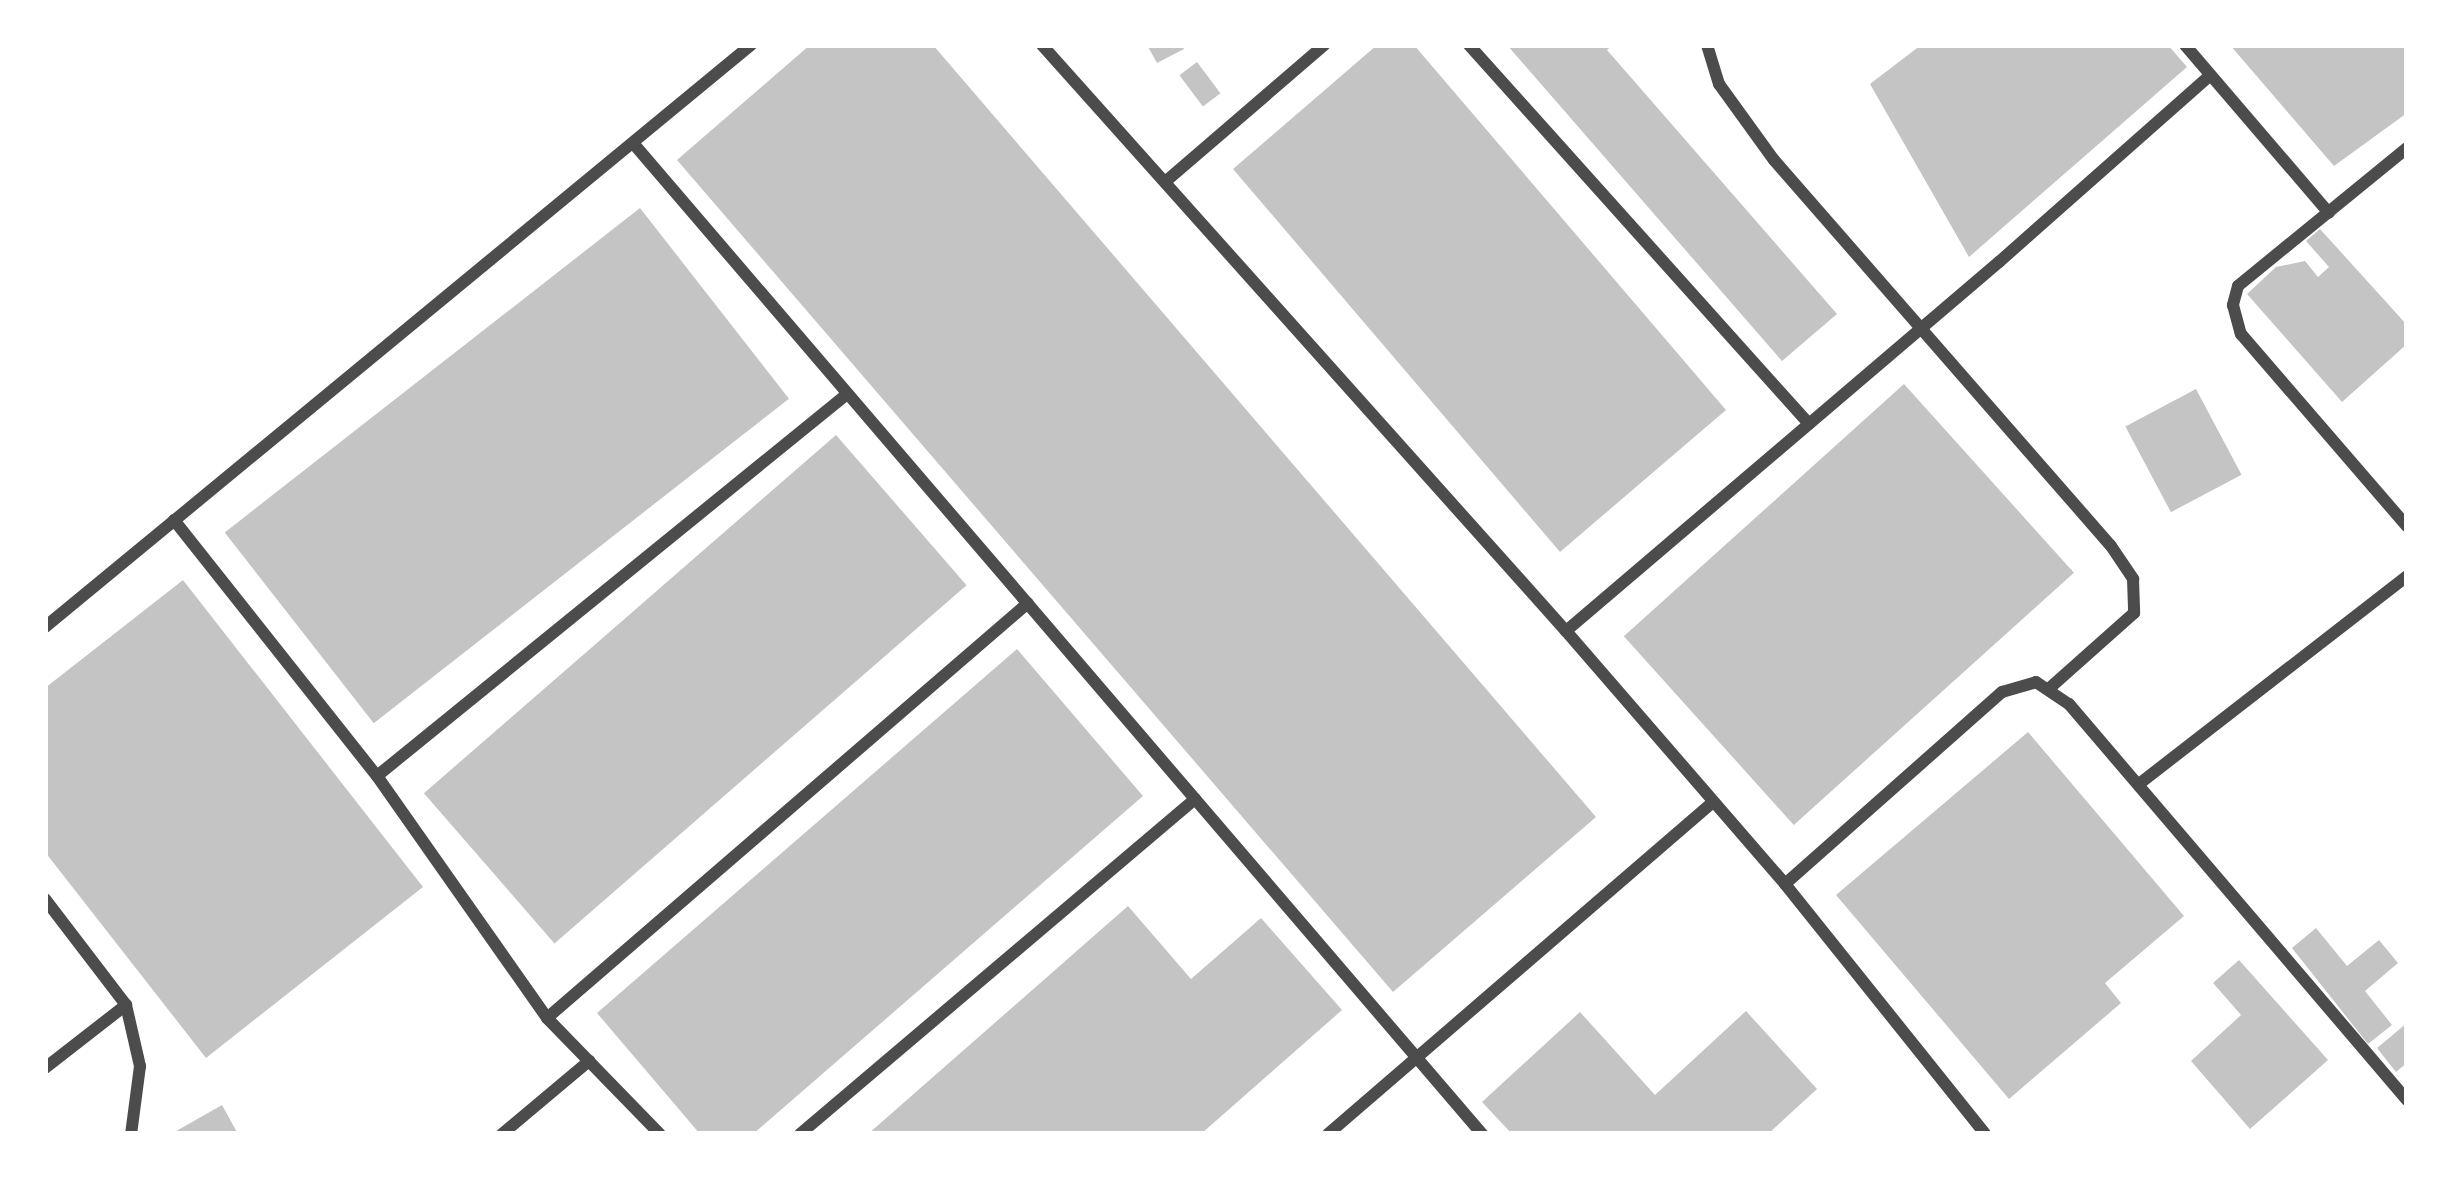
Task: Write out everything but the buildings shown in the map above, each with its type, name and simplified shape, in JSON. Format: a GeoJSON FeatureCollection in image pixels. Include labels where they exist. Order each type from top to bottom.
{"type":"FeatureCollection","features":[{"type":"Feature","properties":{"kind":"street"},"geometry":{"type":"LineString","coordinates":[[45,627],[751,45]]}},
{"type":"Feature","properties":{"kind":"street"},"geometry":{"type":"LineString","coordinates":[[1042,45],[1785,884],[1985,1134]]}},
{"type":"Feature","properties":{"kind":"street"},"geometry":{"type":"LineString","coordinates":[[1165,182],[1324,45]]}},
{"type":"Feature","properties":{"kind":"street"},"geometry":{"type":"LineString","coordinates":[[1469,45],[1809,424]]}},
{"type":"Feature","properties":{"kind":"street"},"geometry":{"type":"LineString","coordinates":[[1707,45],[1719,84],[1774,160],[2111,546],[2133,579],[2134,613],[2051,688]]}},
{"type":"Feature","properties":{"kind":"street"},"geometry":{"type":"LineString","coordinates":[[2185,45],[2329,212]]}},
{"type":"Feature","properties":{"kind":"street"},"geometry":{"type":"LineString","coordinates":[[1565,631],[2210,75]]}},
{"type":"Feature","properties":{"kind":"street"},"geometry":{"type":"LineString","coordinates":[[633,143],[1482,1134]]}},
{"type":"Feature","properties":{"kind":"street"},"geometry":{"type":"LineString","coordinates":[[2407,148],[2238,286],[2233,305],[2241,334],[2407,526]]}},
{"type":"Feature","properties":{"kind":"street"},"geometry":{"type":"LineString","coordinates":[[377,776],[848,394]]}},
{"type":"Feature","properties":{"kind":"street"},"geometry":{"type":"LineString","coordinates":[[174,520],[377,776],[547,1018],[660,1134]]}},
{"type":"Feature","properties":{"kind":"street"},"geometry":{"type":"LineString","coordinates":[[2139,784],[2407,576]]}},
{"type":"Feature","properties":{"kind":"street"},"geometry":{"type":"LineString","coordinates":[[547,1018],[1028,604]]}},
{"type":"Feature","properties":{"kind":"street"},"geometry":{"type":"LineString","coordinates":[[1785,884],[2002,692],[2036,682],[2051,688],[2139,784],[2407,1100]]}},
{"type":"Feature","properties":{"kind":"street"},"geometry":{"type":"LineString","coordinates":[[800,1134],[1195,799]]}},
{"type":"Feature","properties":{"kind":"street"},"geometry":{"type":"LineString","coordinates":[[1328,1134],[1713,802]]}},
{"type":"Feature","properties":{"kind":"street"},"geometry":{"type":"LineString","coordinates":[[45,899],[126,1005],[140,1066],[131,1134]]}},
{"type":"Feature","properties":{"kind":"street"},"geometry":{"type":"LineString","coordinates":[[45,1068],[126,1005]]}},
{"type":"Feature","properties":{"kind":"street"},"geometry":{"type":"LineString","coordinates":[[502,1134],[589,1061]]}}]}
